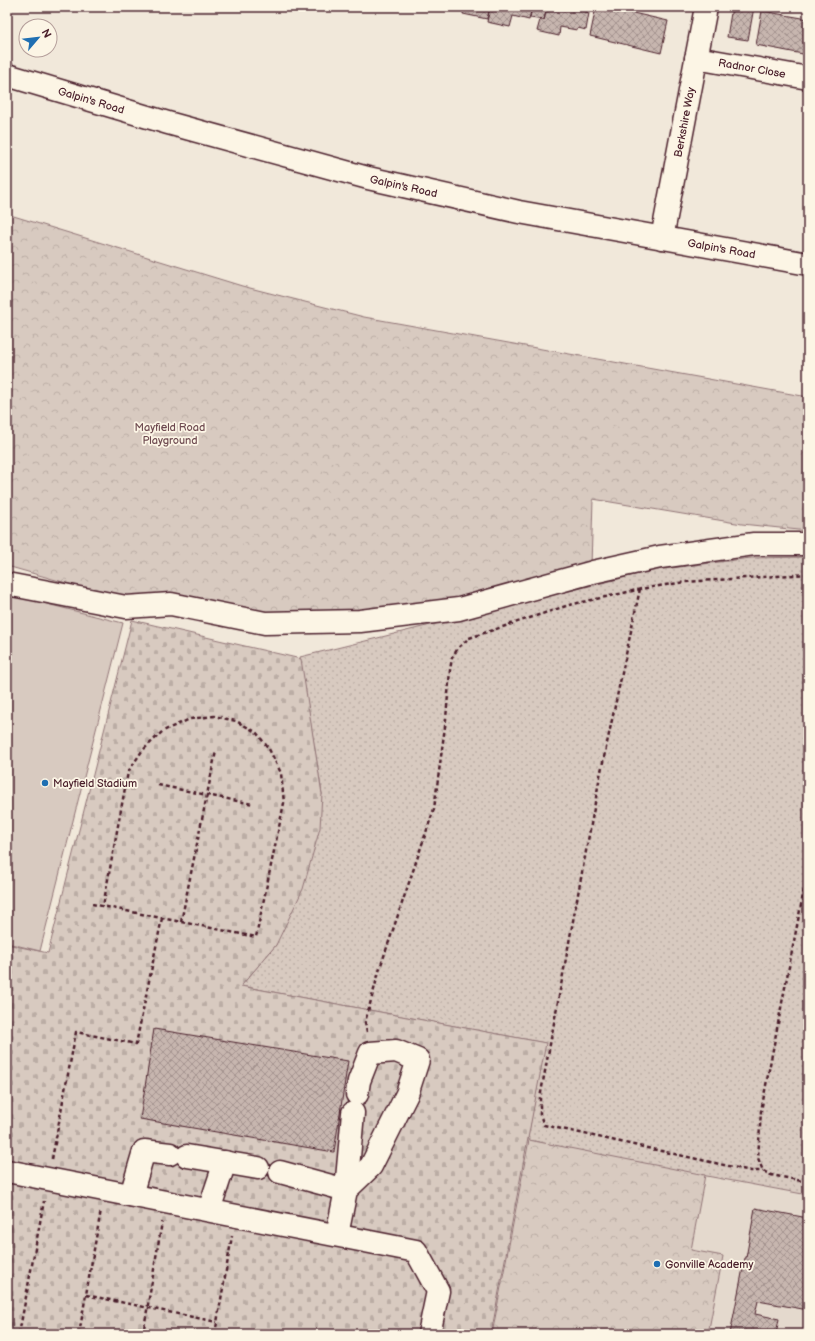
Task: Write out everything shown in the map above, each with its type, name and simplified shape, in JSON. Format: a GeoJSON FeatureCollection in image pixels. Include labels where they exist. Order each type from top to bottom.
{"type":"FeatureCollection","features":[{"type":"Feature","properties":{"kind":"street","name":"Berkshire Way"},"geometry":{"type":"LineString","coordinates":[[662,238],[706,7]]}},
{"type":"Feature","properties":{"kind":"street","name":"Radnor Close"},"geometry":{"type":"LineString","coordinates":[[696,58],[808,78]]}},
{"type":"Feature","properties":{"kind":"street","name":"Galpin's Road"},"geometry":{"type":"LineString","coordinates":[[7,75],[161,121],[368,178],[519,212],[808,264]]}},
{"type":"Feature","properties":{"kind":"street"},"geometry":{"type":"LineString","coordinates":[[7,584],[126,607],[170,604],[266,623],[360,621],[459,609],[592,572],[660,557],[754,544],[808,544]]}},
{"type":"Feature","properties":{"kind":"street"},"geometry":{"type":"LineString","coordinates":[[337,1236],[346,1190],[355,1104],[359,1081],[370,1053],[396,1051],[418,1060],[407,1094],[371,1166],[346,1190]]}},
{"type":"Feature","properties":{"kind":"street"},"geometry":{"type":"LineString","coordinates":[[131,1195],[144,1151],[179,1155],[258,1168]]}},
{"type":"Feature","properties":{"kind":"street"},"geometry":{"type":"LineString","coordinates":[[209,1210],[225,1162]]}},
{"type":"Feature","properties":{"kind":"street"},"geometry":{"type":"LineString","coordinates":[[7,1171],[416,1251],[438,1291],[429,1334]]}},
{"type":"Feature","properties":{"kind":"street"},"geometry":{"type":"LineString","coordinates":[[280,1172],[346,1190]]}},
{"type":"Feature","properties":{"kind":"path"},"geometry":{"type":"LineString","coordinates":[[370,1053],[365,1022],[380,968],[434,809],[446,719],[450,670],[452,658],[458,648],[469,638],[569,605],[640,589],[685,582],[808,574]]}},
{"type":"Feature","properties":{"kind":"path"},"geometry":{"type":"LineString","coordinates":[[640,589],[598,784],[542,1091],[540,1115],[544,1125],[751,1171],[763,1171],[771,1175],[808,1182]]}},
{"type":"Feature","properties":{"kind":"path"},"geometry":{"type":"LineString","coordinates":[[92,904],[256,937],[284,803],[281,773],[269,749],[256,732],[236,720],[214,716],[190,719],[163,731],[142,751],[128,772],[103,906]]}},
{"type":"Feature","properties":{"kind":"path"},"geometry":{"type":"LineString","coordinates":[[181,922],[216,751]]}},
{"type":"Feature","properties":{"kind":"path"},"geometry":{"type":"LineString","coordinates":[[158,785],[254,804]]}},
{"type":"Feature","properties":{"kind":"path"},"geometry":{"type":"LineString","coordinates":[[763,1171],[758,1158],[761,1111],[808,869]]}},
{"type":"Feature","properties":{"kind":"path"},"geometry":{"type":"LineString","coordinates":[[18,1334],[76,1032],[136,1044],[162,918]]}},
{"type":"Feature","properties":{"kind":"path"},"geometry":{"type":"LineString","coordinates":[[79,1334],[104,1190]]}},
{"type":"Feature","properties":{"kind":"path"},"geometry":{"type":"LineString","coordinates":[[143,1334],[166,1202]]}},
{"type":"Feature","properties":{"kind":"path"},"geometry":{"type":"LineString","coordinates":[[215,1334],[235,1216]]}},
{"type":"Feature","properties":{"kind":"path"},"geometry":{"type":"LineString","coordinates":[[86,1295],[217,1322]]}},
{"type":"Feature","properties":{"kind":"shaded area","name":"Gonville Academy"},"geometry":{"type":"Polygon","coordinates":[[[632,1162],[808,1195],[808,1334],[492,1334],[632,1162]]]}},
{"type":"Feature","properties":{"kind":"green space","name":"Mayfield Road Playground"},"geometry":{"type":"Polygon","coordinates":[[[7,214],[242,286],[364,317],[808,397],[808,531],[742,524],[593,499],[591,567],[457,603],[360,615],[266,616],[126,600],[7,566],[7,214]]]}},
{"type":"Feature","properties":{"kind":"green space"},"geometry":{"type":"Polygon","coordinates":[[[808,557],[808,1195],[632,1162],[529,1140],[528,1137],[545,1043],[241,986],[276,945],[322,794],[300,657],[655,570],[751,558],[808,557]]]}},
{"type":"Feature","properties":{"kind":"green space","name":"Mayfield Stadium"},"geometry":{"type":"Polygon","coordinates":[[[7,594],[123,623],[40,951],[7,943],[7,594]]]}},
{"type":"Feature","properties":{"kind":"green space"},"geometry":{"type":"Polygon","coordinates":[[[132,620],[301,659],[322,794],[320,828],[303,889],[276,945],[241,986],[546,1043],[491,1334],[7,1334],[7,944],[48,953],[132,620]]]}},
{"type":"Feature","properties":{"kind":"green space","name":"Gonville Academy"},"geometry":{"type":"Polygon","coordinates":[[[529,1140],[705,1175],[691,1250],[723,1256],[708,1334],[492,1334],[529,1140]]]}},
{"type":"Feature","properties":{"kind":"building"},"geometry":{"type":"Polygon","coordinates":[[[464,7],[490,7],[487,19],[463,14],[464,7]]]}},
{"type":"Feature","properties":{"kind":"building"},"geometry":{"type":"Polygon","coordinates":[[[490,7],[532,7],[529,20],[513,16],[510,27],[487,22],[490,7]]]}},
{"type":"Feature","properties":{"kind":"building"},"geometry":{"type":"Polygon","coordinates":[[[532,7],[547,7],[544,20],[530,18],[532,7]]]}},
{"type":"Feature","properties":{"kind":"building"},"geometry":{"type":"Polygon","coordinates":[[[547,7],[583,7],[582,11],[589,13],[586,30],[560,27],[559,36],[537,31],[540,20],[544,20],[547,7]]]}},
{"type":"Feature","properties":{"kind":"building"},"geometry":{"type":"Polygon","coordinates":[[[596,7],[607,7],[668,21],[661,53],[590,36],[596,7]]]}},
{"type":"Feature","properties":{"kind":"building"},"geometry":{"type":"Polygon","coordinates":[[[732,7],[754,7],[748,40],[727,37],[732,7]]]}},
{"type":"Feature","properties":{"kind":"building"},"geometry":{"type":"Polygon","coordinates":[[[762,11],[808,19],[808,55],[756,45],[762,11]]]}},
{"type":"Feature","properties":{"kind":"building"},"geometry":{"type":"Polygon","coordinates":[[[154,1029],[348,1061],[334,1152],[140,1119],[154,1029]]]}},
{"type":"Feature","properties":{"kind":"building"},"geometry":{"type":"Polygon","coordinates":[[[755,1208],[808,1218],[808,1310],[758,1301],[755,1314],[779,1319],[776,1334],[730,1334],[746,1258],[755,1208]]]}},
{"type":"Feature","properties":{"kind":"place","name":"Mayfield Stadium"},"geometry":{"type":"Point","coordinates":[45,783]}},
{"type":"Feature","properties":{"kind":"place","name":"Gonville Academy"},"geometry":{"type":"Point","coordinates":[657,1264]}}]}
